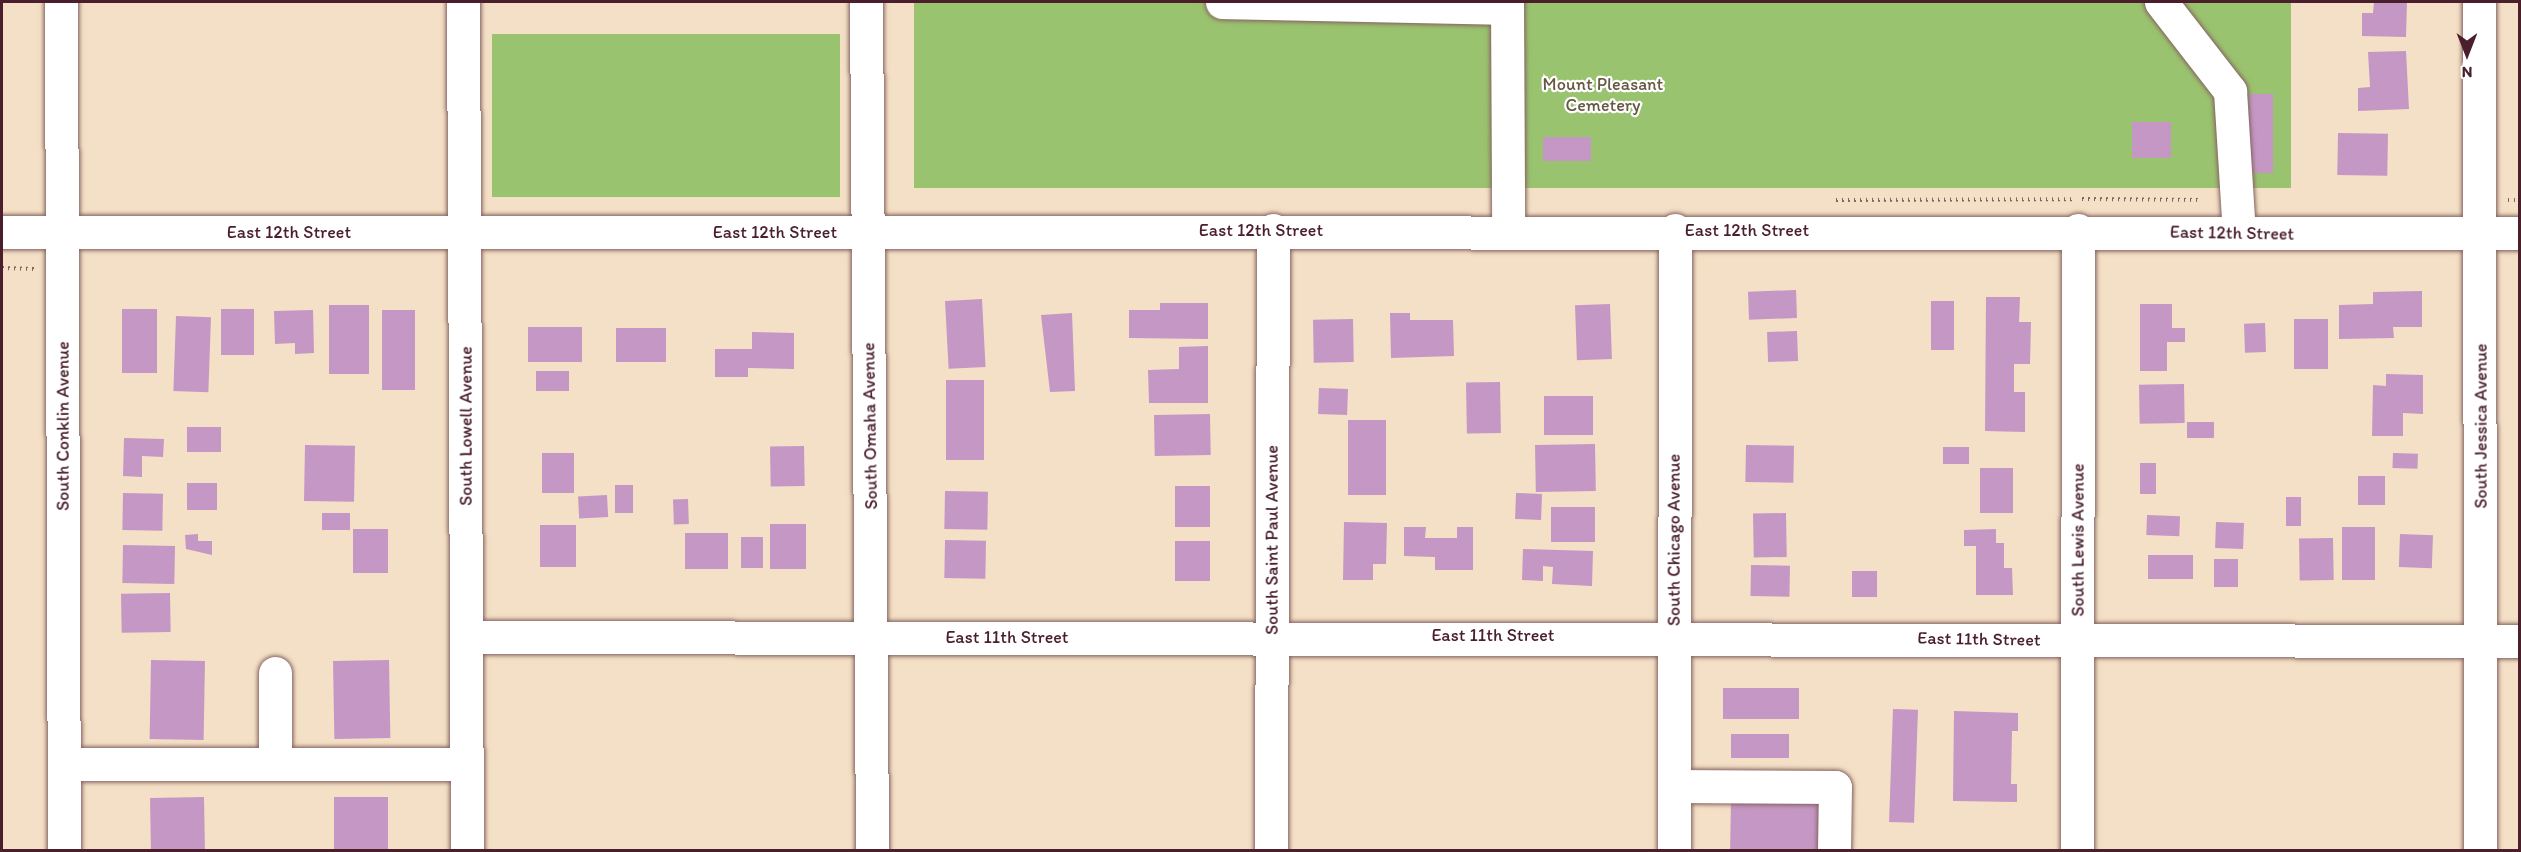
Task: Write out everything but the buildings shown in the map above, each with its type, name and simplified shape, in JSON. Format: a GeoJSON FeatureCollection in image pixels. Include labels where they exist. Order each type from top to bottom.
{"type":"FeatureCollection","features":[{"type":"Feature","properties":{"kind":"street","name":"South Conklin Avenue"},"geometry":{"type":"LineString","coordinates":[[61,2],[64,850]]}},
{"type":"Feature","properties":{"kind":"street","name":"South Lowell Avenue"},"geometry":{"type":"LineString","coordinates":[[463,2],[467,850]]}},
{"type":"Feature","properties":{"kind":"street","name":"South Omaha Avenue"},"geometry":{"type":"LineString","coordinates":[[866,2],[872,850]]}},
{"type":"Feature","properties":{"kind":"street"},"geometry":{"type":"LineString","coordinates":[[1222,2],[1507,5],[1508,230]]}},
{"type":"Feature","properties":{"kind":"street"},"geometry":{"type":"LineString","coordinates":[[2161,2],[2230,91],[2238,233]]}},
{"type":"Feature","properties":{"kind":"street","name":"South Jessica Avenue"},"geometry":{"type":"LineString","coordinates":[[2479,2],[2480,850]]}},
{"type":"Feature","properties":{"kind":"street","name":"South Saint Paul Avenue"},"geometry":{"type":"LineString","coordinates":[[1271,850],[1273,230]]}},
{"type":"Feature","properties":{"kind":"street","name":"South Chicago Avenue"},"geometry":{"type":"LineString","coordinates":[[1674,850],[1675,230]]}},
{"type":"Feature","properties":{"kind":"street","name":"East 12th Street"},"geometry":{"type":"LineString","coordinates":[[2,232],[2078,230],[2238,233],[2520,233]]}},
{"type":"Feature","properties":{"kind":"street","name":"South Lewis Avenue"},"geometry":{"type":"LineString","coordinates":[[2077,850],[2078,230]]}},
{"type":"Feature","properties":{"kind":"street","name":"East 11th Street"},"geometry":{"type":"LineString","coordinates":[[467,637],[872,638],[1272,635],[2520,641]]}},
{"type":"Feature","properties":{"kind":"street"},"geometry":{"type":"LineString","coordinates":[[275,673],[275,764]]}},
{"type":"Feature","properties":{"kind":"street"},"geometry":{"type":"LineString","coordinates":[[64,764],[467,764]]}},
{"type":"Feature","properties":{"kind":"street"},"geometry":{"type":"LineString","coordinates":[[1674,786],[1835,787],[1834,850]]}},
{"type":"Feature","properties":{"kind":"green space","name":"Mount Pleasant Cemetery"},"geometry":{"type":"Polygon","coordinates":[[[914,2],[2291,2],[2291,188],[914,188],[914,2]]]}},
{"type":"Feature","properties":{"kind":"green space"},"geometry":{"type":"Polygon","coordinates":[[[492,34],[840,34],[840,197],[492,197],[492,34]]]}}]}
